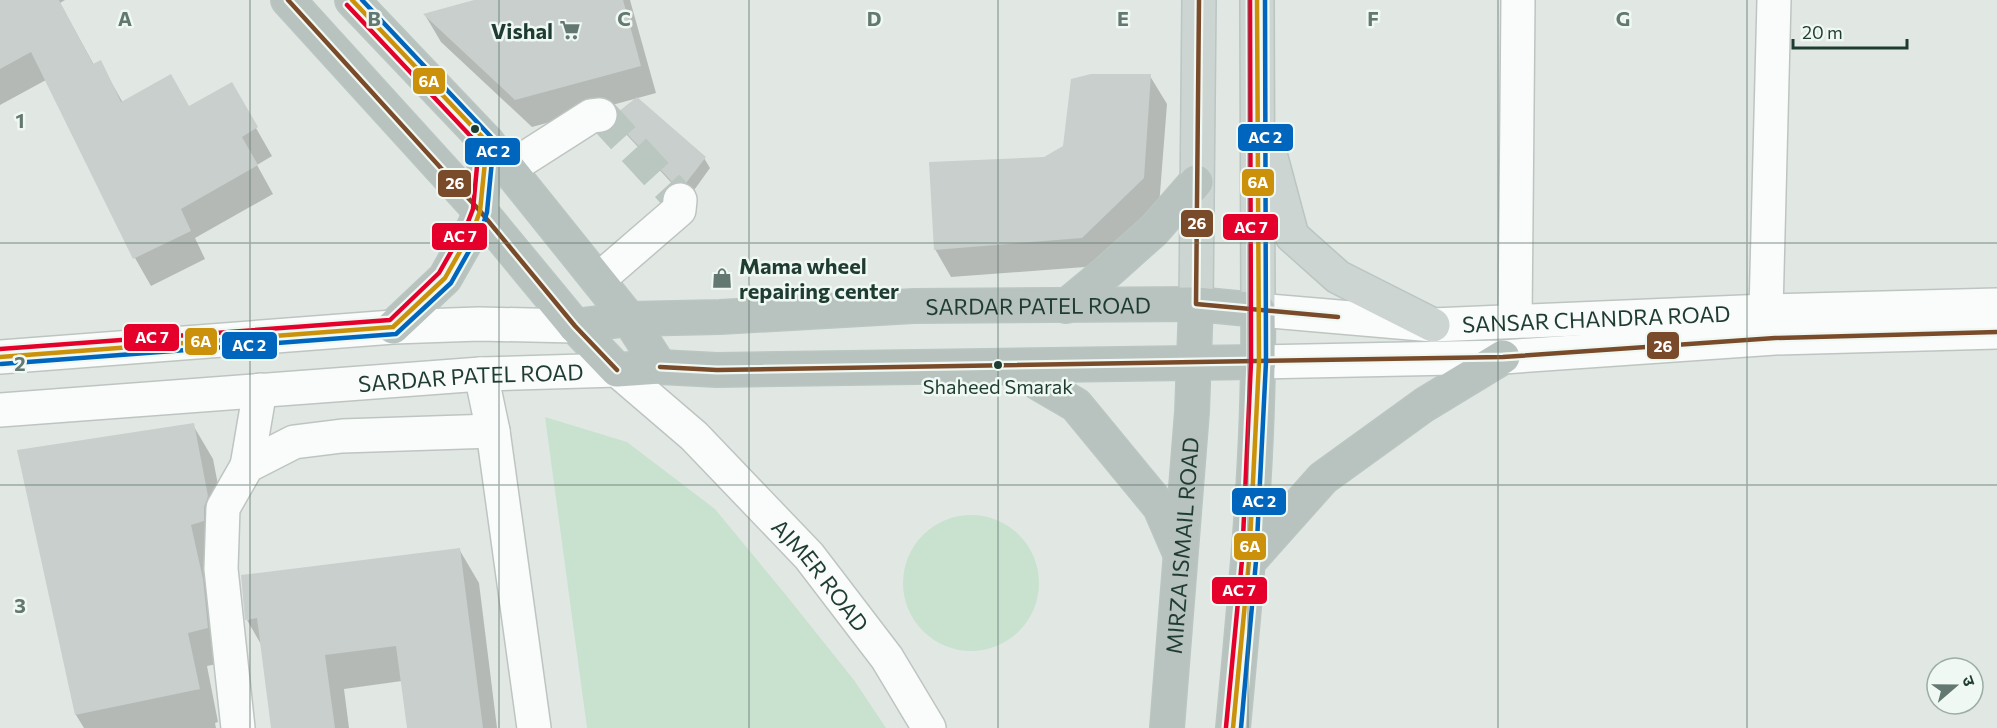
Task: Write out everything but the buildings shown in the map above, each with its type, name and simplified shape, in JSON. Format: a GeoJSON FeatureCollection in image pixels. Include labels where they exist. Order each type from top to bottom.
{"type":"FeatureCollection","features":[{"type":"Feature","properties":{"kind":"highway"},"geometry":{"type":"LineString","coordinates":[[288,0],[480,211],[575,326],[617,370]]}},
{"type":"Feature","properties":{"kind":"highway"},"geometry":{"type":"LineString","coordinates":[[352,0],[487,142],[628,319],[660,367]]}},
{"type":"Feature","properties":{"kind":"highway"},"geometry":{"type":"LineString","coordinates":[[393,327],[445,278],[476,225],[480,211],[487,142]]}},
{"type":"Feature","properties":{"kind":"highway"},"geometry":{"type":"LineString","coordinates":[[1066,306],[1154,230],[1196,182]]}},
{"type":"Feature","properties":{"kind":"highway","name":"SANSAR CHANDRA ROAD"},"geometry":{"type":"LineString","coordinates":[[1196,304],[1258,310]]}},
{"type":"Feature","properties":{"kind":"highway","name":"SARDAR PATEL ROAD"},"geometry":{"type":"LineString","coordinates":[[575,326],[628,319],[720,317],[914,306],[1196,304]]}},
{"type":"Feature","properties":{"kind":"highway","name":"MIRZA ISMAIL ROAD"},"geometry":{"type":"LineString","coordinates":[[1167,728],[1192,412],[1196,304]]}},
{"type":"Feature","properties":{"kind":"highway"},"geometry":{"type":"LineString","coordinates":[[1233,728],[1249,561],[1258,362],[1258,310]]}},
{"type":"Feature","properties":{"kind":"highway"},"geometry":{"type":"LineString","coordinates":[[1249,561],[1323,478],[1424,405],[1503,357]]}},
{"type":"Feature","properties":{"kind":"highway","name":"SANSAR CHANDRA ROAD"},"geometry":{"type":"LineString","coordinates":[[1194,362],[1258,362]]}},
{"type":"Feature","properties":{"kind":"highway","name":"SARDAR PATEL ROAD"},"geometry":{"type":"LineString","coordinates":[[617,370],[660,367],[717,370],[1194,362]]}},
{"type":"Feature","properties":{"kind":"highway"},"geometry":{"type":"LineString","coordinates":[[1001,365],[1028,377],[1076,405],[1160,507],[1181,555]]}},
{"type":"Feature","properties":{"kind":"main road"},"geometry":{"type":"LineString","coordinates":[[1196,304],[1199,0]]}},
{"type":"Feature","properties":{"kind":"main road"},"geometry":{"type":"LineString","coordinates":[[1257,0],[1258,310]]}},
{"type":"Feature","properties":{"kind":"main road"},"geometry":{"type":"LineString","coordinates":[[1257,101],[1292,236],[1338,277],[1433,325]]}},
{"type":"Feature","properties":{"kind":"street"},"geometry":{"type":"LineString","coordinates":[[1515,321],[1518,0]]}},
{"type":"Feature","properties":{"kind":"street"},"geometry":{"type":"LineString","coordinates":[[1766,311],[1774,0]]}},
{"type":"Feature","properties":{"kind":"street"},"geometry":{"type":"LineString","coordinates":[[508,169],[591,116],[600,115]]}},
{"type":"Feature","properties":{"kind":"street"},"geometry":{"type":"LineString","coordinates":[[597,280],[679,210],[680,200]]}},
{"type":"Feature","properties":{"kind":"street","name":"SANSAR CHANDRA ROAD"},"geometry":{"type":"LineString","coordinates":[[1258,310],[1433,325],[1766,311],[1997,305]]}},
{"type":"Feature","properties":{"kind":"street"},"geometry":{"type":"LineString","coordinates":[[0,357],[393,327],[479,324],[575,326]]}},
{"type":"Feature","properties":{"kind":"street","name":"SANSAR CHANDRA ROAD"},"geometry":{"type":"LineString","coordinates":[[1258,362],[1503,357],[1775,338],[1997,332]]}},
{"type":"Feature","properties":{"kind":"street","name":"AJMER ROAD"},"geometry":{"type":"LineString","coordinates":[[660,367],[694,436]]}},
{"type":"Feature","properties":{"kind":"street","name":"AJMER ROAD"},"geometry":{"type":"LineString","coordinates":[[617,370],[694,436],[809,556],[887,658],[929,728]]}},
{"type":"Feature","properties":{"kind":"street","name":"SARDAR PATEL ROAD"},"geometry":{"type":"LineString","coordinates":[[0,410],[481,374],[617,370]]}},
{"type":"Feature","properties":{"kind":"street"},"geometry":{"type":"LineString","coordinates":[[481,374],[493,431],[534,728]]}},
{"type":"Feature","properties":{"kind":"street"},"geometry":{"type":"LineString","coordinates":[[238,728],[221,559],[223,508],[247,466],[260,390]]}},
{"type":"Feature","properties":{"kind":"street"},"geometry":{"type":"LineString","coordinates":[[247,466],[294,442],[342,436],[493,431]]}},
{"type":"Feature","properties":{"kind":"green space"},"geometry":{"type":"Polygon","coordinates":[[[545,417],[627,442],[715,509],[854,680],[886,728],[587,728],[545,417]]]}},
{"type":"Feature","properties":{"kind":"green space"},"geometry":{"type":"Polygon","coordinates":[[[971,515],[997,520],[1009,526],[1019,535],[1028,545],[1034,557],[1039,583],[1034,609],[1028,621],[1019,631],[1009,640],[997,646],[971,651],[945,646],[933,640],[923,631],[914,621],[908,609],[903,583],[908,557],[914,545],[923,535],[933,526],[945,520],[971,515]]]}},
{"type":"Feature","properties":{"kind":"tunnel"},"geometry":{"type":"LineString","coordinates":[[600,115],[680,200]]}},
{"type":"Feature","properties":{"kind":"transit line","name":"26"},"geometry":{"type":"LineString","coordinates":[[288,0],[480,211],[575,326],[617,370]]}},
{"type":"Feature","properties":{"kind":"transit line","name":"6A"},"geometry":{"type":"LineString","coordinates":[[0,357],[393,327],[445,278],[475,225],[480,211],[487,142],[352,0]]}},
{"type":"Feature","properties":{"kind":"transit line"},"geometry":{"type":"LineString","coordinates":[[1,364],[396,334],[451,283],[482,228],[487,212],[494,140],[362,0]]}},
{"type":"Feature","properties":{"kind":"transit line","name":"26"},"geometry":{"type":"LineString","coordinates":[[1199,0],[1196,304],[1338,317]]}},
{"type":"Feature","properties":{"kind":"transit line"},"geometry":{"type":"LineString","coordinates":[[1226,727],[1242,560],[1251,362],[1250,0]]}},
{"type":"Feature","properties":{"kind":"transit line","name":"6A"},"geometry":{"type":"LineString","coordinates":[[1233,728],[1249,561],[1259,362],[1257,0]]}},
{"type":"Feature","properties":{"kind":"transit line"},"geometry":{"type":"LineString","coordinates":[[1241,728],[1256,561],[1266,362],[1265,0]]}},
{"type":"Feature","properties":{"kind":"transit line"},"geometry":{"type":"LineString","coordinates":[[0,349],[390,320],[439,273],[473,209],[479,145],[347,5]]}},
{"type":"Feature","properties":{"kind":"transit line","name":"26"},"geometry":{"type":"LineString","coordinates":[[660,367],[717,370],[1503,357],[1775,338],[1997,332]]}},
{"type":"Feature","properties":{"kind":"place","name":"Vishal"},"geometry":{"type":"Point","coordinates":[570,30]}},
{"type":"Feature","properties":{"kind":"place","name":"Mama wheel repairing center"},"geometry":{"type":"Point","coordinates":[722,278]}},
{"type":"Feature","properties":{"kind":"place","name":"Shaheed Smarak"},"geometry":{"type":"Point","coordinates":[998,365]}}]}
